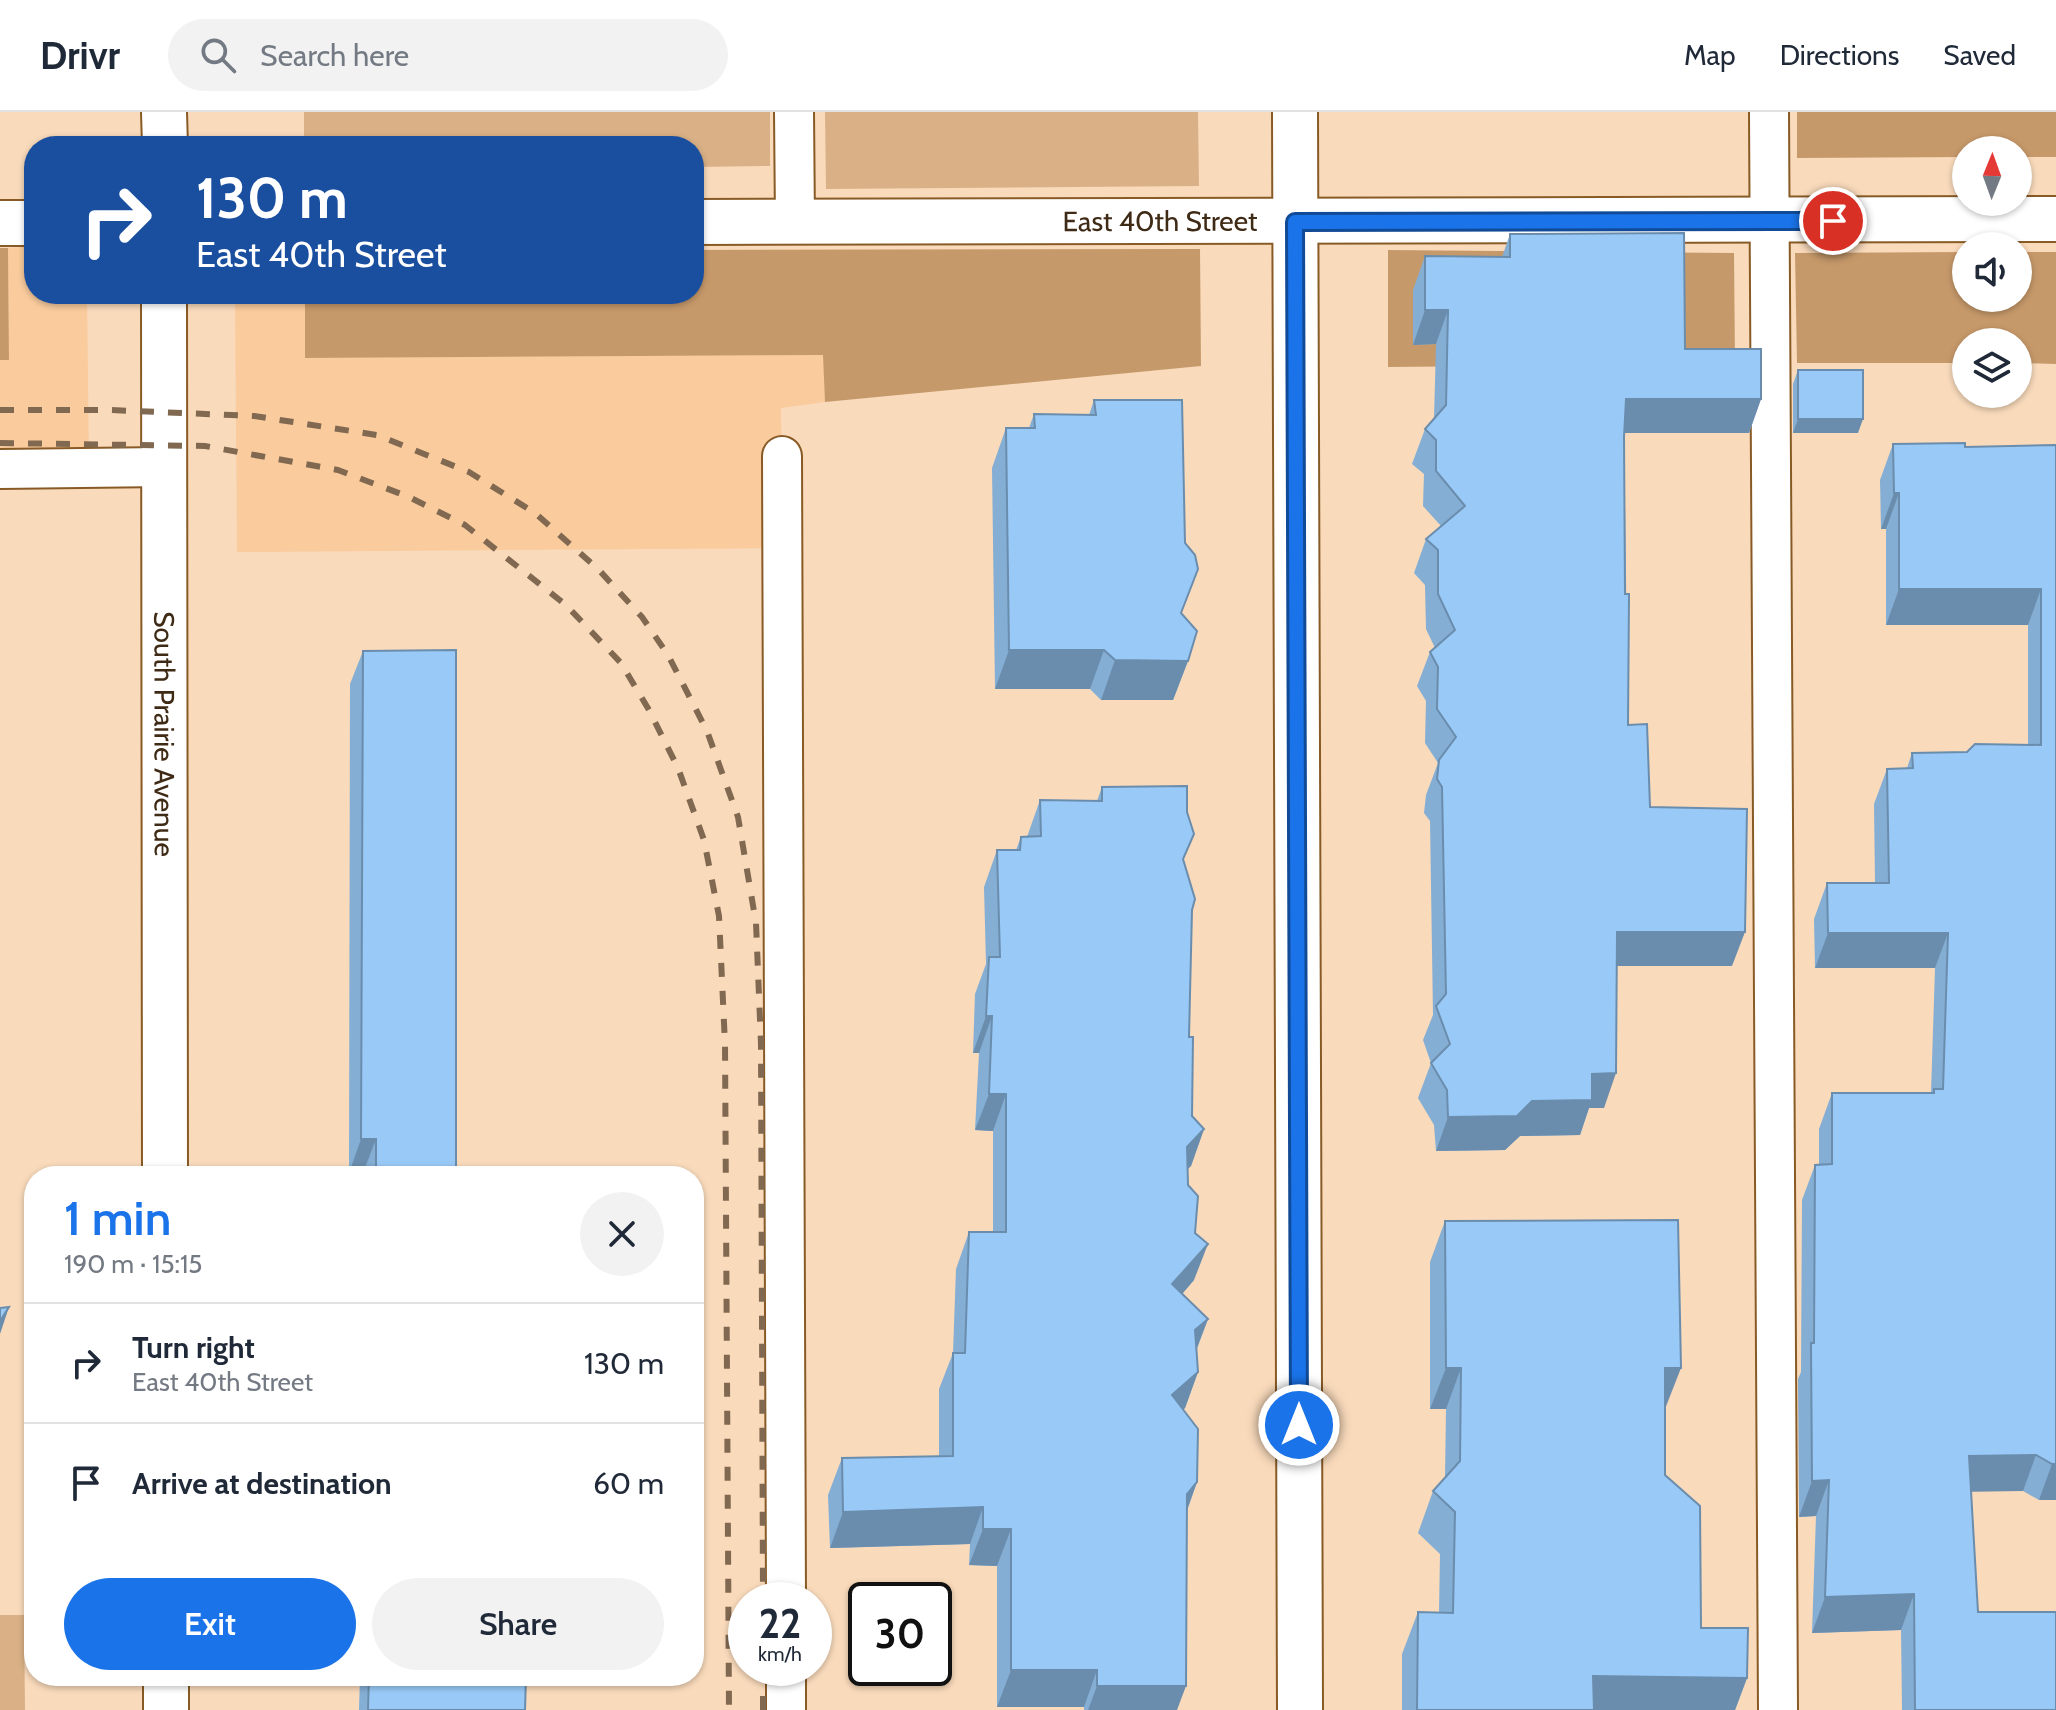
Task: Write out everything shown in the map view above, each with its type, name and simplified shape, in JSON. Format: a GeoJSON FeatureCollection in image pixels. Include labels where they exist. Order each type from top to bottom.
{"type":"FeatureCollection","features":[{"type":"Feature","properties":{"kind":"street"},"geometry":{"type":"LineString","coordinates":[[164,112],[165,136]]}},
{"type":"Feature","properties":{"kind":"street"},"geometry":{"type":"LineString","coordinates":[[1295,112],[1300,1710]]}},
{"type":"Feature","properties":{"kind":"street","name":"East 40th Street"},"geometry":{"type":"LineString","coordinates":[[704,222],[2056,219]]}},
{"type":"Feature","properties":{"kind":"street"},"geometry":{"type":"LineString","coordinates":[[0,223],[24,223]]}},
{"type":"Feature","properties":{"kind":"street","name":"South Prairie Avenue"},"geometry":{"type":"LineString","coordinates":[[164,304],[165,1166]]}},
{"type":"Feature","properties":{"kind":"street"},"geometry":{"type":"LineString","coordinates":[[166,1686],[166,1710]]}},
{"type":"Feature","properties":{"kind":"lane"},"geometry":{"type":"LineString","coordinates":[[794,112],[795,222]]}},
{"type":"Feature","properties":{"kind":"lane"},"geometry":{"type":"LineString","coordinates":[[1769,112],[1778,1710]]}},
{"type":"Feature","properties":{"kind":"lane"},"geometry":{"type":"LineString","coordinates":[[782,456],[786,1582]]}},
{"type":"Feature","properties":{"kind":"lane"},"geometry":{"type":"LineString","coordinates":[[0,469],[163,467]]}},
{"type":"Feature","properties":{"kind":"lane"},"geometry":{"type":"LineString","coordinates":[[786,1686],[786,1710]]}},
{"type":"Feature","properties":{"kind":"shaded area"},"geometry":{"type":"Polygon","coordinates":[[[304,112],[770,112],[770,166],[704,167],[704,136],[304,136],[304,112]]]}},
{"type":"Feature","properties":{"kind":"shaded area"},"geometry":{"type":"Polygon","coordinates":[[[825,112],[1198,112],[1199,186],[826,189],[825,112]]]}},
{"type":"Feature","properties":{"kind":"shaded area"},"geometry":{"type":"Polygon","coordinates":[[[1797,112],[2056,112],[2056,157],[2032,157],[2032,136],[1952,136],[1952,157],[1797,158],[1797,112]]]}},
{"type":"Feature","properties":{"kind":"shaded area"},"geometry":{"type":"Polygon","coordinates":[[[24,247],[24,304],[87,304],[89,469],[0,470],[0,360],[9,360],[8,248],[24,247]]]}},
{"type":"Feature","properties":{"kind":"shaded area"},"geometry":{"type":"Polygon","coordinates":[[[0,248],[8,248],[9,360],[0,360],[0,248]]]}},
{"type":"Feature","properties":{"kind":"shaded area"},"geometry":{"type":"Polygon","coordinates":[[[1200,249],[1201,366],[825,402],[823,355],[305,358],[305,304],[704,304],[704,250],[1200,249]]]}},
{"type":"Feature","properties":{"kind":"shaded area"},"geometry":{"type":"Polygon","coordinates":[[[1388,250],[1734,253],[1735,364],[1388,367],[1388,250]]]}},
{"type":"Feature","properties":{"kind":"shaded area"},"geometry":{"type":"Polygon","coordinates":[[[1952,252],[1952,312],[2032,312],[2032,252],[2056,252],[2056,364],[2032,363],[2032,328],[1952,328],[1952,363],[1797,363],[1795,253],[1952,252]]]}},
{"type":"Feature","properties":{"kind":"shaded area"},"geometry":{"type":"Polygon","coordinates":[[[235,304],[305,304],[305,358],[824,355],[825,402],[781,408],[782,548],[237,552],[235,304]]]}},
{"type":"Feature","properties":{"kind":"shaded area"},"geometry":{"type":"Polygon","coordinates":[[[0,1615],[24,1615],[25,1710],[0,1710],[0,1615]]]}},
{"type":"Feature","properties":{"kind":"building"},"geometry":{"type":"Polygon","coordinates":[[[1684,233],[1685,349],[1761,349],[1761,399],[1626,399],[1628,725],[1647,724],[1650,807],[1747,809],[1745,932],[1617,932],[1616,1073],[1592,1074],[1592,1100],[1532,1101],[1517,1116],[1448,1117],[1447,1090],[1431,1063],[1450,1044],[1436,1006],[1446,994],[1442,787],[1437,779],[1439,760],[1456,737],[1437,709],[1438,667],[1430,652],[1455,630],[1438,594],[1438,550],[1426,539],[1465,506],[1436,471],[1436,440],[1425,429],[1446,405],[1448,310],[1425,310],[1425,256],[1510,257],[1510,234],[1684,233]]]}},
{"type":"Feature","properties":{"kind":"building"},"geometry":{"type":"Polygon","coordinates":[[[1798,370],[1863,370],[1863,419],[1798,419],[1798,370]]]}},
{"type":"Feature","properties":{"kind":"building"},"geometry":{"type":"Polygon","coordinates":[[[1094,400],[1182,400],[1185,543],[1195,555],[1198,569],[1181,613],[1197,631],[1188,661],[1115,660],[1104,650],[1009,650],[1006,428],[1035,428],[1034,414],[1096,415],[1094,400]]]}},
{"type":"Feature","properties":{"kind":"building"},"geometry":{"type":"Polygon","coordinates":[[[1965,443],[1965,447],[2056,445],[2056,1464],[2036,1455],[1969,1456],[1978,1612],[2056,1612],[2056,1710],[1915,1710],[1914,1594],[1825,1597],[1829,1480],[1812,1481],[1815,1165],[1832,1164],[1832,1093],[1934,1093],[1934,1089],[1943,1089],[1948,933],[1828,933],[1827,883],[1889,883],[1887,769],[1913,768],[1912,753],[1967,752],[1975,744],[2041,745],[2041,589],[1899,589],[1899,493],[1894,493],[1893,444],[1965,443]]]}},
{"type":"Feature","properties":{"kind":"building"},"geometry":{"type":"Polygon","coordinates":[[[456,650],[456,1166],[376,1166],[376,1139],[361,1139],[363,651],[456,650]]]}},
{"type":"Feature","properties":{"kind":"building"},"geometry":{"type":"Polygon","coordinates":[[[1187,786],[1187,812],[1194,834],[1183,859],[1195,899],[1192,910],[1189,1037],[1193,1037],[1192,1116],[1204,1129],[1187,1147],[1188,1185],[1198,1196],[1195,1233],[1208,1244],[1172,1284],[1208,1319],[1195,1330],[1198,1372],[1172,1395],[1198,1429],[1197,1482],[1187,1494],[1186,1686],[1097,1686],[1097,1670],[1011,1670],[1011,1529],[983,1529],[983,1507],[843,1512],[842,1458],[953,1456],[953,1353],[965,1353],[969,1232],[1006,1232],[1006,1094],[989,1094],[992,1016],[986,1016],[989,957],[1000,957],[997,850],[1020,850],[1021,837],[1041,836],[1040,800],[1102,801],[1102,787],[1187,786]]]}},
{"type":"Feature","properties":{"kind":"building"},"geometry":{"type":"Polygon","coordinates":[[[1678,1220],[1681,1368],[1665,1368],[1665,1475],[1700,1506],[1701,1628],[1748,1628],[1747,1678],[1593,1676],[1594,1710],[1417,1710],[1418,1612],[1453,1613],[1455,1512],[1433,1491],[1460,1461],[1461,1368],[1446,1368],[1445,1221],[1678,1220]]]}},
{"type":"Feature","properties":{"kind":"building"},"geometry":{"type":"Polygon","coordinates":[[[9,1307],[0,1321],[0,1308],[9,1307]]]}},
{"type":"Feature","properties":{"kind":"building"},"geometry":{"type":"Polygon","coordinates":[[[369,1686],[526,1686],[525,1710],[368,1710],[369,1686]]]}},
{"type":"Feature","properties":{"kind":"railway"},"geometry":{"type":"LineString","coordinates":[[0,410],[110,410],[254,416],[377,435],[469,472],[535,513],[599,570],[642,617],[668,655],[707,731],[738,817],[756,923],[761,1044],[763,1582]]}},
{"type":"Feature","properties":{"kind":"railway"},"geometry":{"type":"LineString","coordinates":[[0,443],[205,446],[338,470],[409,497],[465,525],[566,605],[621,663],[649,710],[678,768],[704,840],[719,916],[725,1044],[729,1710]]}},
{"type":"Feature","properties":{"kind":"railway"},"geometry":{"type":"LineString","coordinates":[[763,1686],[763,1710]]}},
{"type":"Feature","properties":{"kind":"route"},"geometry":{"type":"LineString","coordinates":[[1299,1425],[1295,222],[1833,221]]}}]}
